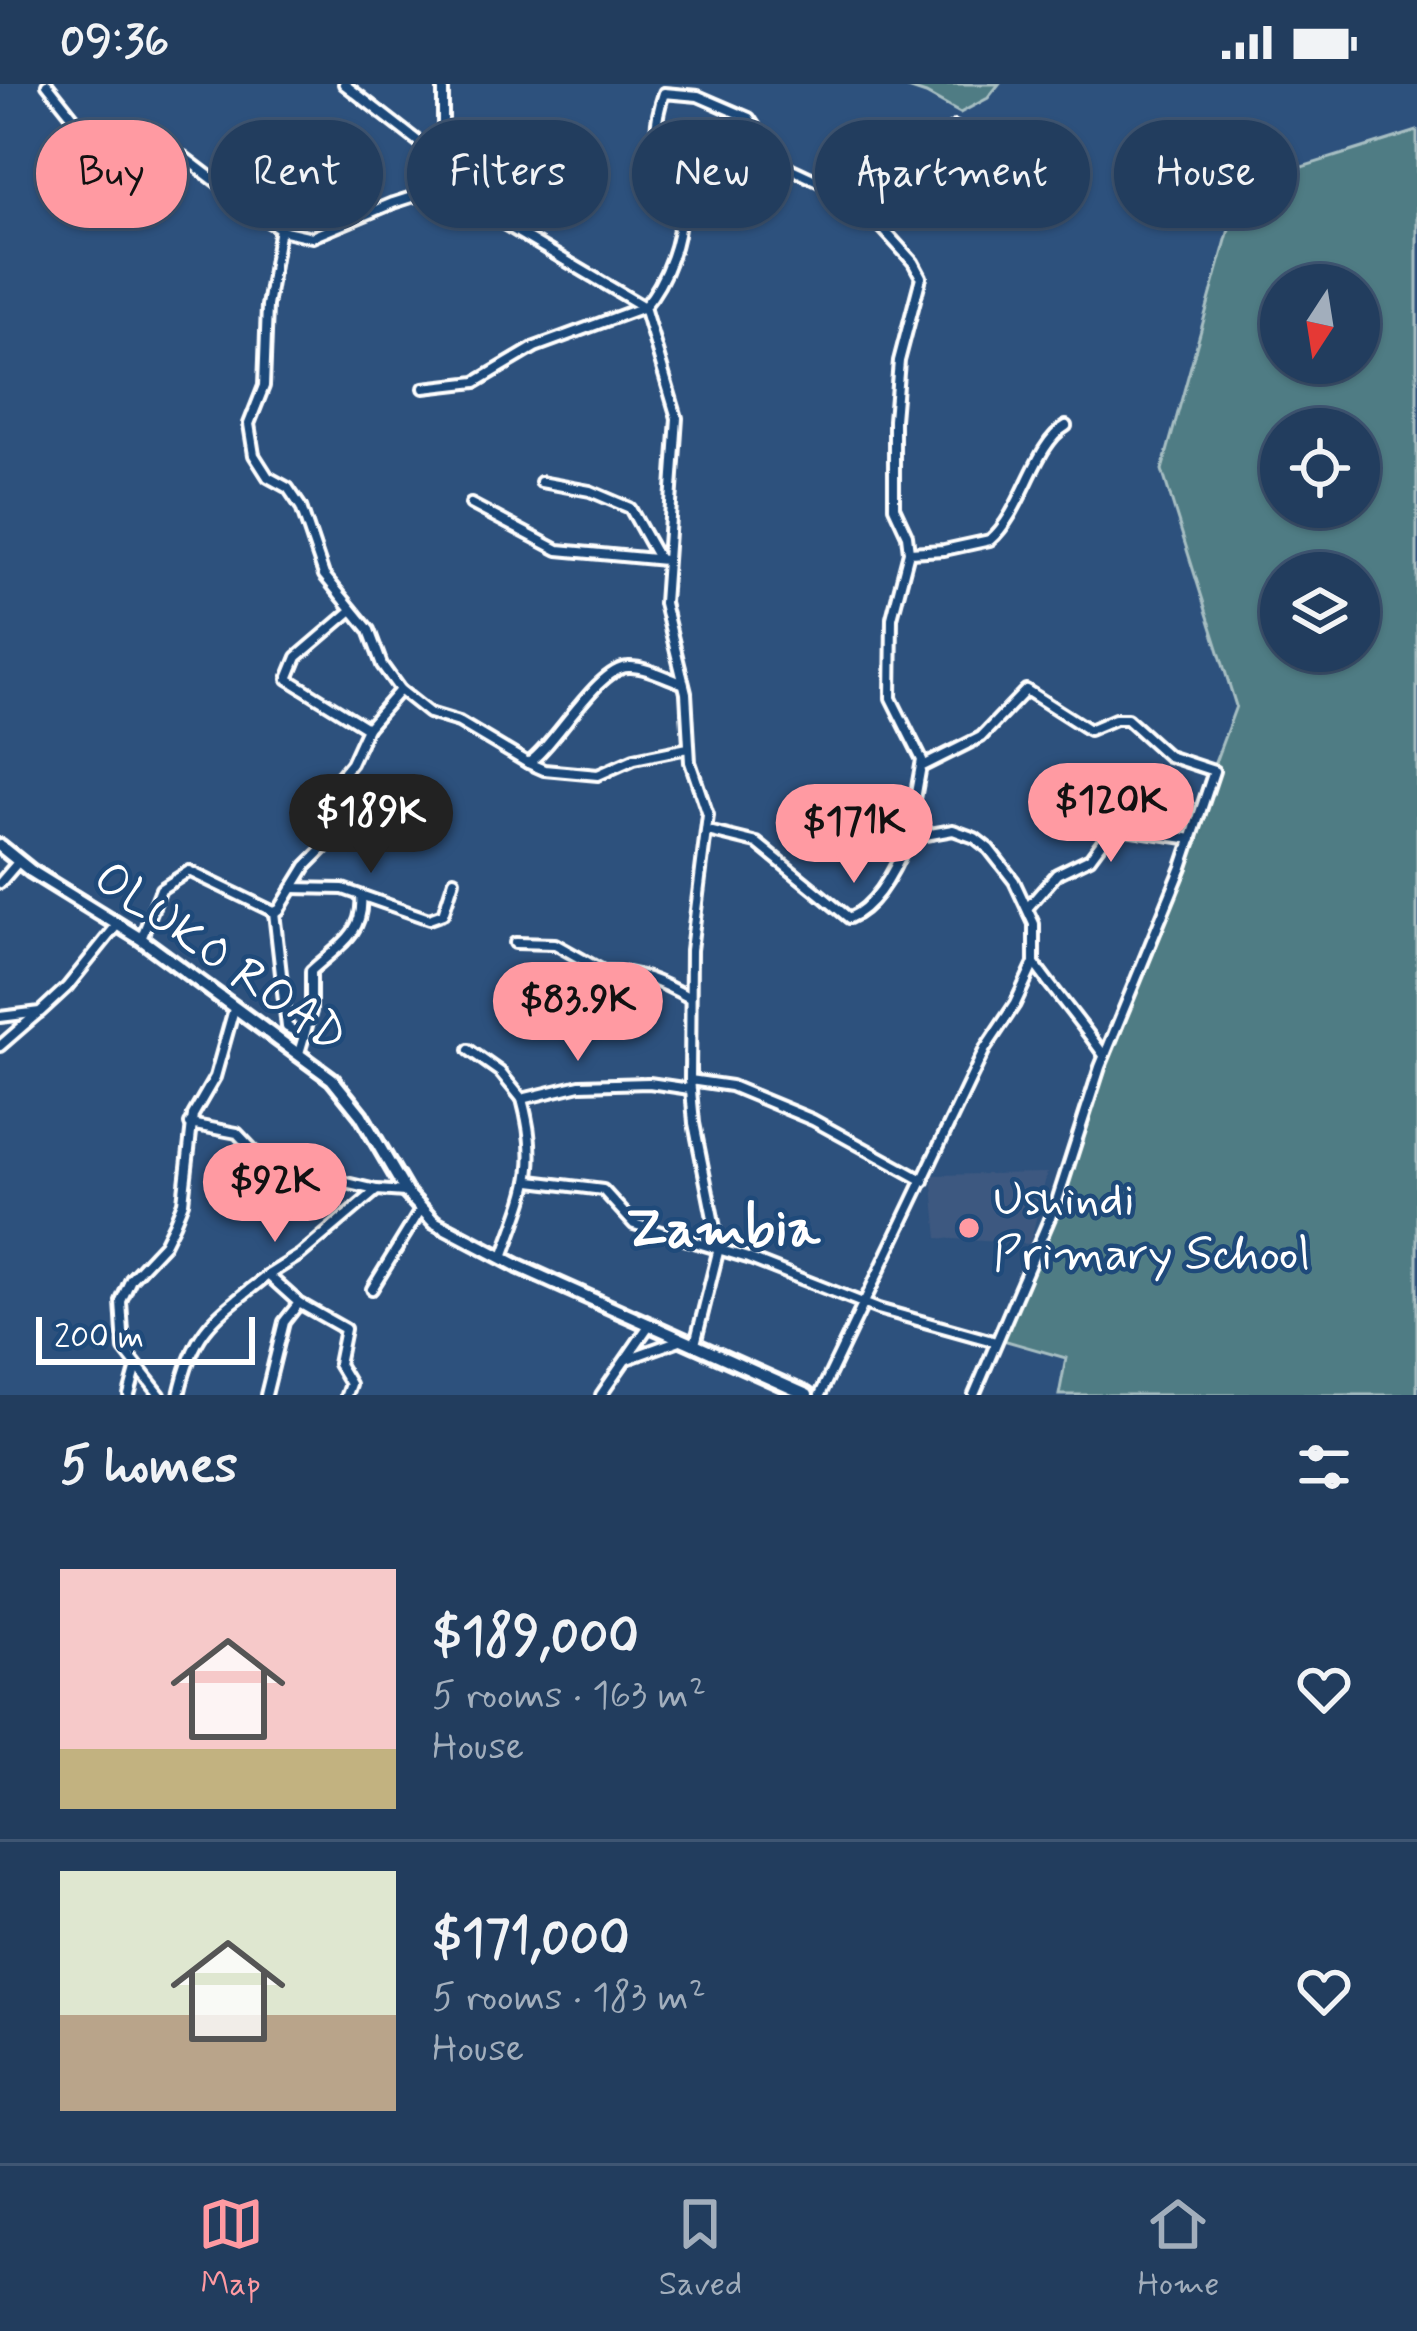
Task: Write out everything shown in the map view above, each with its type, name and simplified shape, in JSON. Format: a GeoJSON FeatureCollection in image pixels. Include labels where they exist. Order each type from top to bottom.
{"type":"FeatureCollection","features":[{"type":"Feature","properties":{"kind":"main road","name":"OLUKO ROAD"},"geometry":{"type":"LineString","coordinates":[[0,846],[118,923],[299,1053],[342,1090],[406,1192],[460,1239],[807,1395]]}},
{"type":"Feature","properties":{"kind":"street"},"geometry":{"type":"LineString","coordinates":[[47,84],[82,128],[113,182],[121,184],[175,155],[211,177]]}},
{"type":"Feature","properties":{"kind":"street"},"geometry":{"type":"LineString","coordinates":[[344,84],[407,133]]}},
{"type":"Feature","properties":{"kind":"street"},"geometry":{"type":"LineString","coordinates":[[443,84],[443,120]]}},
{"type":"Feature","properties":{"kind":"street"},"geometry":{"type":"LineString","coordinates":[[424,388],[476,382],[535,347],[644,307],[662,278],[680,214],[679,197],[656,140],[667,88],[711,100],[749,118],[779,164],[815,180]]}},
{"type":"Feature","properties":{"kind":"street"},"geometry":{"type":"LineString","coordinates":[[339,228],[324,235],[299,236],[280,228],[267,306],[264,386],[250,418],[252,446],[268,477],[288,488],[301,507],[324,575],[369,630],[382,665],[400,690],[429,713],[458,722],[544,770],[598,775],[634,759],[688,748]]}},
{"type":"Feature","properties":{"kind":"street"},"geometry":{"type":"LineString","coordinates":[[507,228],[644,307],[676,407],[678,428],[662,560],[664,603],[683,683],[688,748],[705,798],[708,831],[691,950],[690,1084],[719,1248],[689,1341],[626,1360]]}},
{"type":"Feature","properties":{"kind":"street"},"geometry":{"type":"LineString","coordinates":[[708,831],[757,843],[850,918],[860,913],[893,872],[908,838],[921,767],[920,755],[891,698],[892,618],[910,552],[894,507],[894,420],[899,361],[921,278],[882,228]]}},
{"type":"Feature","properties":{"kind":"street"},"geometry":{"type":"LineString","coordinates":[[910,552],[990,540],[1026,488],[1051,438],[1066,426]]}},
{"type":"Feature","properties":{"kind":"street"},"geometry":{"type":"LineString","coordinates":[[541,482],[590,491],[630,508],[662,560]]}},
{"type":"Feature","properties":{"kind":"street"},"geometry":{"type":"LineString","coordinates":[[471,504],[558,550],[662,560]]}},
{"type":"Feature","properties":{"kind":"street"},"geometry":{"type":"LineString","coordinates":[[352,610],[297,657],[288,679],[367,728]]}},
{"type":"Feature","properties":{"kind":"street"},"geometry":{"type":"LineString","coordinates":[[528,763],[618,670],[632,667],[683,683]]}},
{"type":"Feature","properties":{"kind":"street"},"geometry":{"type":"LineString","coordinates":[[274,912],[324,848],[327,792],[351,763],[367,728],[400,690]]}},
{"type":"Feature","properties":{"kind":"street"},"geometry":{"type":"LineString","coordinates":[[921,767],[971,744],[1022,692],[1030,691],[1084,728],[1127,719],[1168,756],[1214,771],[1192,839],[1104,1055],[1057,1201],[974,1395]]}},
{"type":"Feature","properties":{"kind":"street"},"geometry":{"type":"LineString","coordinates":[[820,1395],[985,1048],[1015,1004],[1034,964],[1034,924],[1003,865],[975,838],[953,830],[908,838]]}},
{"type":"Feature","properties":{"kind":"street"},"geometry":{"type":"LineString","coordinates":[[1028,908],[1057,874],[1090,858],[1110,831],[1192,839]]}},
{"type":"Feature","properties":{"kind":"street"},"geometry":{"type":"LineString","coordinates":[[0,883],[19,861]]}},
{"type":"Feature","properties":{"kind":"street"},"geometry":{"type":"LineString","coordinates":[[141,939],[161,890],[189,871],[274,912]]}},
{"type":"Feature","properties":{"kind":"street"},"geometry":{"type":"LineString","coordinates":[[292,888],[332,887],[429,920],[443,914],[454,880]]}},
{"type":"Feature","properties":{"kind":"street"},"geometry":{"type":"LineString","coordinates":[[299,1053],[311,1011],[311,971],[350,940],[362,910],[361,896]]}},
{"type":"Feature","properties":{"kind":"street"},"geometry":{"type":"LineString","coordinates":[[274,912],[286,1027],[304,1036]]}},
{"type":"Feature","properties":{"kind":"street"},"geometry":{"type":"LineString","coordinates":[[0,1046],[67,987],[118,923]]}},
{"type":"Feature","properties":{"kind":"street"},"geometry":{"type":"LineString","coordinates":[[515,943],[555,944],[603,970],[650,977],[690,998]]}},
{"type":"Feature","properties":{"kind":"street"},"geometry":{"type":"LineString","coordinates":[[1034,964],[1104,1055]]}},
{"type":"Feature","properties":{"kind":"street"},"geometry":{"type":"LineString","coordinates":[[598,992],[603,970]]}},
{"type":"Feature","properties":{"kind":"street"},"geometry":{"type":"LineString","coordinates":[[160,1395],[124,1349],[122,1301],[131,1279],[164,1244],[183,1202],[190,1124],[196,1103],[215,1077],[234,1009]]}},
{"type":"Feature","properties":{"kind":"street"},"geometry":{"type":"LineString","coordinates":[[0,1018],[40,1012]]}},
{"type":"Feature","properties":{"kind":"street"},"geometry":{"type":"LineString","coordinates":[[469,1050],[500,1072],[522,1099],[532,1139],[531,1181],[502,1259]]}},
{"type":"Feature","properties":{"kind":"street"},"geometry":{"type":"LineString","coordinates":[[522,1099],[580,1085],[731,1086],[813,1120],[924,1181]]}},
{"type":"Feature","properties":{"kind":"street"},"geometry":{"type":"LineString","coordinates":[[190,1124],[237,1133],[258,1155],[286,1168],[377,1190],[406,1192]]}},
{"type":"Feature","properties":{"kind":"street"},"geometry":{"type":"LineString","coordinates":[[531,1181],[603,1190],[634,1224],[719,1248],[865,1304],[995,1342]]}},
{"type":"Feature","properties":{"kind":"street"},"geometry":{"type":"LineString","coordinates":[[178,1395],[201,1330],[268,1275],[300,1256],[377,1190]]}},
{"type":"Feature","properties":{"kind":"street"},"geometry":{"type":"LineString","coordinates":[[372,1289],[421,1209]]}},
{"type":"Feature","properties":{"kind":"street"},"geometry":{"type":"LineString","coordinates":[[268,1275],[299,1303],[345,1329],[338,1356],[350,1384],[346,1395]]}},
{"type":"Feature","properties":{"kind":"street"},"geometry":{"type":"LineString","coordinates":[[266,1395],[284,1322],[299,1303]]}},
{"type":"Feature","properties":{"kind":"street"},"geometry":{"type":"LineString","coordinates":[[602,1395],[650,1324]]}},
{"type":"Feature","properties":{"kind":"street"},"geometry":{"type":"LineString","coordinates":[[129,1395],[137,1366]]}},
{"type":"Feature","properties":{"kind":"shaded area"},"geometry":{"type":"Polygon","coordinates":[[[1047,1173],[1030,1244],[938,1238],[932,1175],[1047,1173]]]}},
{"type":"Feature","properties":{"kind":"green space"},"geometry":{"type":"Polygon","coordinates":[[[896,84],[999,84],[988,98],[960,113],[896,84]]]}},
{"type":"Feature","properties":{"kind":"green space"},"geometry":{"type":"Polygon","coordinates":[[[1417,131],[1417,1395],[1059,1395],[1066,1358],[996,1338],[1236,706],[1162,470],[1229,228],[1297,228],[1297,168],[1417,131]]]}},
{"type":"Feature","properties":{"kind":"place","name":"Ushindi Primary School"},"geometry":{"type":"Point","coordinates":[969,1228]}},
{"type":"Feature","properties":{"kind":"district","name":"Zambia"},"geometry":{"type":"Point","coordinates":[723,1230]}}]}
